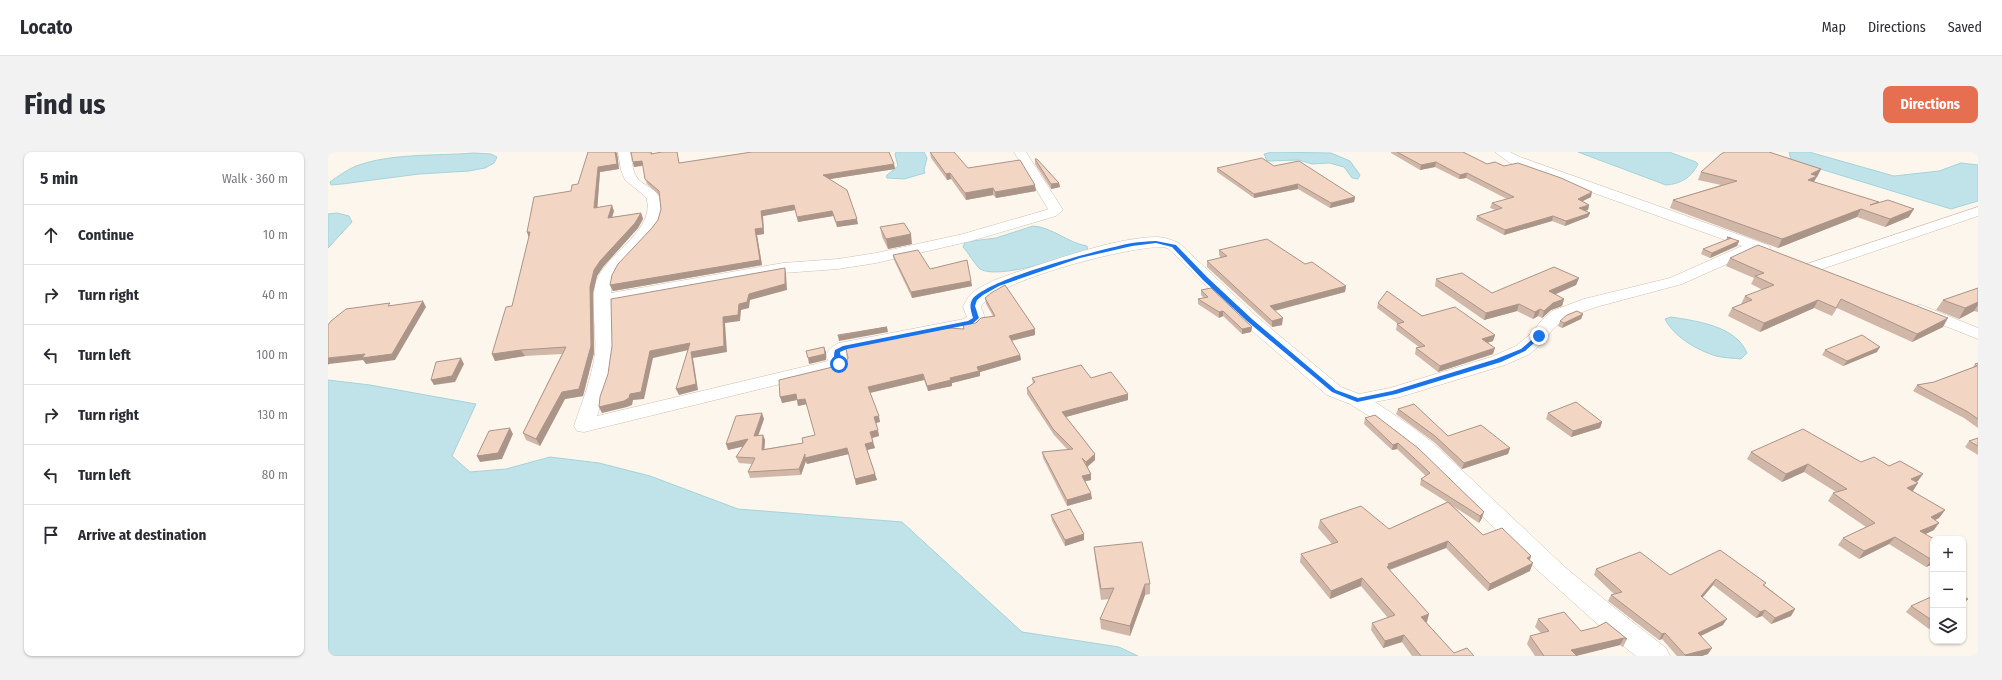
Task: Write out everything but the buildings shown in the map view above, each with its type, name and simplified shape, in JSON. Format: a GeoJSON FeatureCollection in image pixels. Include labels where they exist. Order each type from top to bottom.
{"type":"FeatureCollection","features":[{"type":"Feature","properties":{"kind":"street"},"geometry":{"type":"LineString","coordinates":[[624,152],[629,177],[638,187],[650,193],[654,201],[655,216],[633,246],[617,262],[605,278],[603,300],[604,352],[599,380],[584,426],[839,364],[836,357],[837,351],[845,347],[970,323],[976,318],[972,306],[975,300],[981,294],[1010,280],[1078,257],[1145,243],[1166,243],[1174,246],[1205,278],[1250,320],[1334,391],[1375,409],[1406,432],[1448,469],[1527,547],[1587,603],[1656,656]]}},
{"type":"Feature","properties":{"kind":"street"},"geometry":{"type":"LineString","coordinates":[[603,300],[783,268],[838,264],[876,258],[966,238],[1051,213],[1056,210],[1020,152]]}},
{"type":"Feature","properties":{"kind":"street"},"geometry":{"type":"LineString","coordinates":[[1501,152],[1515,160],[1777,254]]}},
{"type":"Feature","properties":{"kind":"street"},"geometry":{"type":"LineString","coordinates":[[1834,276],[1806,265],[1978,211]]}},
{"type":"Feature","properties":{"kind":"street"},"geometry":{"type":"LineString","coordinates":[[1357,400],[1393,393],[1498,361],[1523,350],[1539,336],[1546,326],[1558,315],[1590,303],[1676,281],[1756,246]]}},
{"type":"Feature","properties":{"kind":"street"},"geometry":{"type":"LineString","coordinates":[[1907,304],[1978,334]]}},
{"type":"Feature","properties":{"kind":"water"},"geometry":{"type":"Polygon","coordinates":[[[896,152],[924,152],[927,158],[924,170],[925,173],[904,179],[887,178],[886,176],[898,166],[895,154],[896,152]]]}},
{"type":"Feature","properties":{"kind":"water"},"geometry":{"type":"Polygon","coordinates":[[[1272,152],[1331,153],[1350,161],[1360,175],[1358,179],[1352,178],[1344,167],[1329,163],[1312,164],[1299,160],[1267,161],[1264,154],[1272,152]]]}},
{"type":"Feature","properties":{"kind":"water"},"geometry":{"type":"Polygon","coordinates":[[[1578,152],[1669,152],[1698,164],[1693,173],[1685,179],[1666,185],[1578,152]]]}},
{"type":"Feature","properties":{"kind":"water"},"geometry":{"type":"Polygon","coordinates":[[[1789,152],[1809,152],[1894,176],[1939,171],[1961,163],[1978,165],[1978,201],[1951,209],[1791,160],[1789,152]]]}},
{"type":"Feature","properties":{"kind":"water"},"geometry":{"type":"Polygon","coordinates":[[[474,153],[491,154],[497,157],[494,163],[485,168],[469,171],[419,174],[331,185],[330,182],[356,166],[384,159],[474,153]]]}},
{"type":"Feature","properties":{"kind":"water"},"geometry":{"type":"Polygon","coordinates":[[[337,213],[349,216],[352,222],[328,248],[328,214],[337,213]]]}},
{"type":"Feature","properties":{"kind":"water"},"geometry":{"type":"Polygon","coordinates":[[[1033,226],[1047,229],[1073,242],[1087,246],[1088,251],[1017,270],[989,272],[980,269],[963,247],[965,242],[996,238],[1033,226]]]}},
{"type":"Feature","properties":{"kind":"water"},"geometry":{"type":"Polygon","coordinates":[[[1671,317],[1715,326],[1734,337],[1742,344],[1747,353],[1741,359],[1725,358],[1701,350],[1674,332],[1665,319],[1671,317]]]}},
{"type":"Feature","properties":{"kind":"water"},"geometry":{"type":"Polygon","coordinates":[[[328,380],[370,385],[476,404],[452,456],[470,472],[506,469],[550,457],[599,463],[650,476],[738,509],[902,522],[1022,632],[1119,647],[1138,656],[328,656],[328,380]]]}},
{"type":"Feature","properties":{"kind":"route"},"geometry":{"type":"LineString","coordinates":[[839,364],[836,357],[837,351],[845,347],[970,323],[976,318],[972,306],[975,300],[981,294],[997,285],[1078,257],[1132,245],[1156,242],[1174,246],[1205,278],[1250,320],[1334,391],[1346,397],[1357,400],[1393,393],[1498,361],[1523,350],[1539,336]]}}]}
